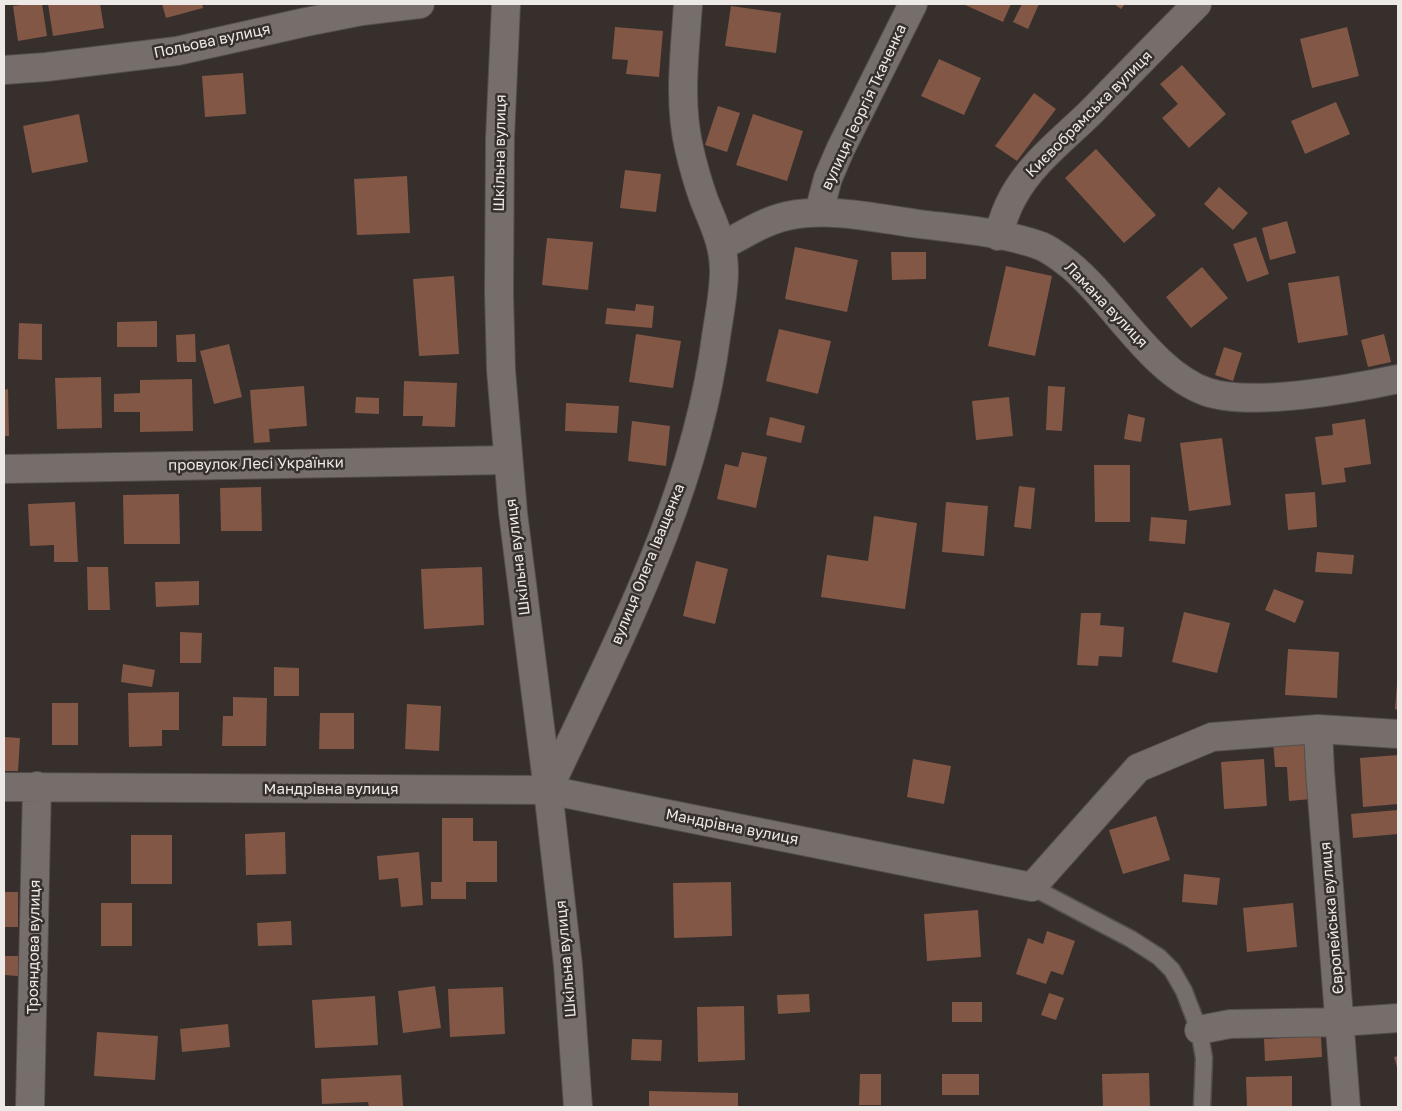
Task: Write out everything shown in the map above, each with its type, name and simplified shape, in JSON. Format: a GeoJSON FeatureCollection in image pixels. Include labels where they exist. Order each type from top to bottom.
{"type":"FeatureCollection","features":[{"type":"Feature","properties":{"kind":"street","name":"Польова вулиця"},"geometry":{"type":"LineString","coordinates":[[4,70],[46,67],[177,51],[362,11],[420,4]]}},
{"type":"Feature","properties":{"kind":"street","name":"Шкільна вулиця"},"geometry":{"type":"LineString","coordinates":[[506,4],[500,138],[499,293],[501,370],[519,571],[548,790],[568,965],[578,1107]]}},
{"type":"Feature","properties":{"kind":"street","name":"вулиця Олега Іващенка"},"geometry":{"type":"LineString","coordinates":[[548,790],[643,585],[681,488],[697,434],[714,355],[724,272],[722,246],[696,177],[685,124],[683,92],[688,4]]}},
{"type":"Feature","properties":{"kind":"street","name":"вулиця Георгія Ткаченка"},"geometry":{"type":"LineString","coordinates":[[819,212],[828,178],[841,148],[914,4]]}},
{"type":"Feature","properties":{"kind":"street","name":"Києвобрамська вулиця"},"geometry":{"type":"LineString","coordinates":[[998,236],[1012,197],[1026,176],[1197,4]]}},
{"type":"Feature","properties":{"kind":"street","name":"Ламана вулиця"},"geometry":{"type":"LineString","coordinates":[[722,246],[786,216],[819,212],[976,231],[1043,247],[1057,255],[1096,291],[1166,366],[1195,387],[1217,395],[1254,398],[1289,395],[1398,379]]}},
{"type":"Feature","properties":{"kind":"street","name":"провулок Лесі Українки"},"geometry":{"type":"LineString","coordinates":[[4,469],[508,460]]}},
{"type":"Feature","properties":{"kind":"street"},"geometry":{"type":"LineString","coordinates":[[1032,887],[1138,768],[1212,737],[1318,729],[1398,734]]}},
{"type":"Feature","properties":{"kind":"street","name":"Європейська вулиця"},"geometry":{"type":"LineString","coordinates":[[1318,729],[1346,1107]]}},
{"type":"Feature","properties":{"kind":"street","name":"Трояндова вулиця"},"geometry":{"type":"LineString","coordinates":[[30,1107],[37,786]]}},
{"type":"Feature","properties":{"kind":"street","name":"Мандрівна вулиця"},"geometry":{"type":"LineString","coordinates":[[4,787],[548,790],[1032,887]]}},
{"type":"Feature","properties":{"kind":"street"},"geometry":{"type":"LineString","coordinates":[[1199,1030],[1230,1024],[1340,1022],[1398,1018]]}},
{"type":"Feature","properties":{"kind":"lane"},"geometry":{"type":"LineString","coordinates":[[1032,887],[1132,938],[1159,957],[1178,978],[1199,1030],[1204,1058],[1202,1107]]}},
{"type":"Feature","properties":{"kind":"building"},"geometry":{"type":"Polygon","coordinates":[[[42,4],[47,36],[18,41],[13,6],[42,4]]]}},
{"type":"Feature","properties":{"kind":"building"},"geometry":{"type":"Polygon","coordinates":[[[48,4],[100,4],[104,28],[53,36],[48,4]]]}},
{"type":"Feature","properties":{"kind":"building"},"geometry":{"type":"Polygon","coordinates":[[[162,4],[202,4],[203,8],[166,18],[162,4]]]}},
{"type":"Feature","properties":{"kind":"building"},"geometry":{"type":"Polygon","coordinates":[[[963,4],[1011,4],[1003,22],[963,4]]]}},
{"type":"Feature","properties":{"kind":"building"},"geometry":{"type":"Polygon","coordinates":[[[1022,4],[1039,4],[1028,29],[1013,22],[1022,4]]]}},
{"type":"Feature","properties":{"kind":"building"},"geometry":{"type":"Polygon","coordinates":[[[1114,4],[1125,4],[1121,9],[1114,4]]]}},
{"type":"Feature","properties":{"kind":"building"},"geometry":{"type":"Polygon","coordinates":[[[731,6],[781,13],[776,53],[725,46],[731,6]]]}},
{"type":"Feature","properties":{"kind":"building"},"geometry":{"type":"Polygon","coordinates":[[[615,27],[663,31],[659,77],[626,74],[628,60],[612,59],[615,27]]]}},
{"type":"Feature","properties":{"kind":"building"},"geometry":{"type":"Polygon","coordinates":[[[1347,27],[1359,76],[1312,88],[1300,39],[1347,27]]]}},
{"type":"Feature","properties":{"kind":"building"},"geometry":{"type":"Polygon","coordinates":[[[939,59],[981,78],[964,115],[921,96],[939,59]]]}},
{"type":"Feature","properties":{"kind":"building"},"geometry":{"type":"Polygon","coordinates":[[[1182,65],[1226,114],[1189,148],[1162,118],[1178,104],[1160,84],[1182,65]]]}},
{"type":"Feature","properties":{"kind":"building"},"geometry":{"type":"Polygon","coordinates":[[[243,73],[246,114],[205,117],[202,76],[243,73]]]}},
{"type":"Feature","properties":{"kind":"building"},"geometry":{"type":"Polygon","coordinates":[[[1034,93],[1056,109],[1017,161],[995,146],[1034,93]]]}},
{"type":"Feature","properties":{"kind":"building"},"geometry":{"type":"Polygon","coordinates":[[[1336,102],[1350,134],[1305,154],[1291,121],[1336,102]]]}},
{"type":"Feature","properties":{"kind":"building"},"geometry":{"type":"Polygon","coordinates":[[[718,106],[740,113],[727,152],[705,145],[718,106]]]}},
{"type":"Feature","properties":{"kind":"building"},"geometry":{"type":"Polygon","coordinates":[[[79,114],[88,162],[32,173],[23,126],[79,114]]]}},
{"type":"Feature","properties":{"kind":"building"},"geometry":{"type":"Polygon","coordinates":[[[753,114],[803,131],[787,181],[736,165],[753,114]]]}},
{"type":"Feature","properties":{"kind":"building"},"geometry":{"type":"Polygon","coordinates":[[[1096,149],[1156,215],[1124,243],[1065,178],[1096,149]]]}},
{"type":"Feature","properties":{"kind":"building"},"geometry":{"type":"Polygon","coordinates":[[[625,170],[661,174],[656,212],[620,208],[625,170]]]}},
{"type":"Feature","properties":{"kind":"building"},"geometry":{"type":"Polygon","coordinates":[[[407,176],[410,233],[357,235],[354,179],[407,176]]]}},
{"type":"Feature","properties":{"kind":"building"},"geometry":{"type":"Polygon","coordinates":[[[1219,187],[1248,213],[1233,230],[1204,204],[1219,187]]]}},
{"type":"Feature","properties":{"kind":"building"},"geometry":{"type":"Polygon","coordinates":[[[1287,221],[1296,253],[1270,260],[1262,228],[1287,221]]]}},
{"type":"Feature","properties":{"kind":"building"},"geometry":{"type":"Polygon","coordinates":[[[1256,237],[1269,274],[1247,282],[1233,244],[1256,237]]]}},
{"type":"Feature","properties":{"kind":"building"},"geometry":{"type":"Polygon","coordinates":[[[547,238],[593,242],[588,290],[542,285],[547,238]]]}},
{"type":"Feature","properties":{"kind":"building"},"geometry":{"type":"Polygon","coordinates":[[[795,247],[858,260],[847,312],[785,299],[795,247]]]}},
{"type":"Feature","properties":{"kind":"building"},"geometry":{"type":"Polygon","coordinates":[[[891,252],[926,252],[926,279],[892,280],[891,252]]]}},
{"type":"Feature","properties":{"kind":"building"},"geometry":{"type":"Polygon","coordinates":[[[1006,266],[1052,276],[1035,356],[988,346],[1006,266]]]}},
{"type":"Feature","properties":{"kind":"building"},"geometry":{"type":"Polygon","coordinates":[[[1202,267],[1228,298],[1191,328],[1166,297],[1202,267]]]}},
{"type":"Feature","properties":{"kind":"building"},"geometry":{"type":"Polygon","coordinates":[[[454,276],[459,354],[419,356],[413,279],[454,276]]]}},
{"type":"Feature","properties":{"kind":"building"},"geometry":{"type":"Polygon","coordinates":[[[1339,276],[1348,335],[1298,343],[1288,283],[1339,276]]]}},
{"type":"Feature","properties":{"kind":"building"},"geometry":{"type":"Polygon","coordinates":[[[636,304],[654,306],[652,328],[605,324],[607,308],[635,311],[636,304]]]}},
{"type":"Feature","properties":{"kind":"building"},"geometry":{"type":"Polygon","coordinates":[[[157,321],[157,347],[117,347],[117,322],[157,321]]]}},
{"type":"Feature","properties":{"kind":"building"},"geometry":{"type":"Polygon","coordinates":[[[19,323],[42,324],[42,360],[18,359],[19,323]]]}},
{"type":"Feature","properties":{"kind":"building"},"geometry":{"type":"Polygon","coordinates":[[[779,329],[831,341],[818,394],[766,381],[779,329]]]}},
{"type":"Feature","properties":{"kind":"building"},"geometry":{"type":"Polygon","coordinates":[[[195,334],[196,362],[177,362],[176,335],[195,334]]]}},
{"type":"Feature","properties":{"kind":"building"},"geometry":{"type":"Polygon","coordinates":[[[636,334],[681,341],[673,388],[629,382],[636,334]]]}},
{"type":"Feature","properties":{"kind":"building"},"geometry":{"type":"Polygon","coordinates":[[[1384,334],[1391,362],[1368,367],[1361,340],[1384,334]]]}},
{"type":"Feature","properties":{"kind":"building"},"geometry":{"type":"Polygon","coordinates":[[[229,344],[242,397],[214,404],[200,351],[229,344]]]}},
{"type":"Feature","properties":{"kind":"building"},"geometry":{"type":"Polygon","coordinates":[[[1224,347],[1242,353],[1233,381],[1215,375],[1224,347]]]}},
{"type":"Feature","properties":{"kind":"building"},"geometry":{"type":"Polygon","coordinates":[[[101,377],[102,428],[57,429],[55,378],[101,377]]]}},
{"type":"Feature","properties":{"kind":"building"},"geometry":{"type":"Polygon","coordinates":[[[192,379],[193,431],[140,432],[140,412],[114,412],[114,394],[140,393],[140,380],[192,379]]]}},
{"type":"Feature","properties":{"kind":"building"},"geometry":{"type":"Polygon","coordinates":[[[404,381],[457,383],[455,427],[422,426],[423,416],[403,416],[404,381]]]}},
{"type":"Feature","properties":{"kind":"building"},"geometry":{"type":"Polygon","coordinates":[[[304,386],[307,426],[269,429],[270,442],[254,443],[250,390],[304,386]]]}},
{"type":"Feature","properties":{"kind":"building"},"geometry":{"type":"Polygon","coordinates":[[[1048,386],[1065,387],[1062,431],[1046,430],[1048,386]]]}},
{"type":"Feature","properties":{"kind":"building"},"geometry":{"type":"Polygon","coordinates":[[[8,389],[9,436],[4,436],[4,390],[8,389]]]}},
{"type":"Feature","properties":{"kind":"building"},"geometry":{"type":"Polygon","coordinates":[[[356,397],[379,398],[379,414],[355,413],[356,397]]]}},
{"type":"Feature","properties":{"kind":"building"},"geometry":{"type":"Polygon","coordinates":[[[1009,397],[1013,436],[976,440],[972,401],[1009,397]]]}},
{"type":"Feature","properties":{"kind":"building"},"geometry":{"type":"Polygon","coordinates":[[[566,403],[619,406],[617,433],[565,431],[566,403]]]}},
{"type":"Feature","properties":{"kind":"building"},"geometry":{"type":"Polygon","coordinates":[[[1128,414],[1145,418],[1141,442],[1124,439],[1128,414]]]}},
{"type":"Feature","properties":{"kind":"building"},"geometry":{"type":"Polygon","coordinates":[[[770,417],[805,426],[801,443],[766,435],[770,417]]]}},
{"type":"Feature","properties":{"kind":"building"},"geometry":{"type":"Polygon","coordinates":[[[1365,419],[1371,464],[1344,468],[1346,482],[1322,485],[1315,437],[1333,435],[1332,424],[1365,419]]]}},
{"type":"Feature","properties":{"kind":"building"},"geometry":{"type":"Polygon","coordinates":[[[632,421],[670,426],[666,466],[628,461],[632,421]]]}},
{"type":"Feature","properties":{"kind":"building"},"geometry":{"type":"Polygon","coordinates":[[[1222,438],[1231,505],[1189,511],[1180,443],[1222,438]]]}},
{"type":"Feature","properties":{"kind":"building"},"geometry":{"type":"Polygon","coordinates":[[[742,452],[767,457],[756,508],[717,499],[725,464],[738,467],[742,452]]]}},
{"type":"Feature","properties":{"kind":"building"},"geometry":{"type":"Polygon","coordinates":[[[1094,465],[1130,465],[1130,522],[1095,522],[1094,465]]]}},
{"type":"Feature","properties":{"kind":"building"},"geometry":{"type":"Polygon","coordinates":[[[1019,486],[1035,488],[1031,529],[1014,527],[1019,486]]]}},
{"type":"Feature","properties":{"kind":"building"},"geometry":{"type":"Polygon","coordinates":[[[261,487],[262,531],[221,531],[220,488],[261,487]]]}},
{"type":"Feature","properties":{"kind":"building"},"geometry":{"type":"Polygon","coordinates":[[[1315,492],[1317,527],[1288,530],[1285,494],[1315,492]]]}},
{"type":"Feature","properties":{"kind":"building"},"geometry":{"type":"Polygon","coordinates":[[[179,494],[180,544],[124,544],[123,495],[179,494]]]}},
{"type":"Feature","properties":{"kind":"building"},"geometry":{"type":"Polygon","coordinates":[[[75,502],[78,562],[54,562],[54,545],[30,546],[28,504],[75,502]]]}},
{"type":"Feature","properties":{"kind":"building"},"geometry":{"type":"Polygon","coordinates":[[[946,502],[988,506],[984,556],[942,552],[946,502]]]}},
{"type":"Feature","properties":{"kind":"building"},"geometry":{"type":"Polygon","coordinates":[[[874,516],[917,523],[905,609],[821,597],[827,555],[868,561],[874,516]]]}},
{"type":"Feature","properties":{"kind":"building"},"geometry":{"type":"Polygon","coordinates":[[[1151,517],[1187,520],[1185,544],[1149,541],[1151,517]]]}},
{"type":"Feature","properties":{"kind":"building"},"geometry":{"type":"Polygon","coordinates":[[[1317,552],[1354,555],[1352,574],[1315,572],[1317,552]]]}},
{"type":"Feature","properties":{"kind":"building"},"geometry":{"type":"Polygon","coordinates":[[[696,561],[728,569],[715,624],[683,616],[696,561]]]}},
{"type":"Feature","properties":{"kind":"building"},"geometry":{"type":"Polygon","coordinates":[[[87,567],[108,567],[110,610],[88,610],[87,567]]]}},
{"type":"Feature","properties":{"kind":"building"},"geometry":{"type":"Polygon","coordinates":[[[482,567],[484,625],[424,629],[421,569],[482,567]]]}},
{"type":"Feature","properties":{"kind":"building"},"geometry":{"type":"Polygon","coordinates":[[[199,581],[199,605],[156,607],[155,582],[199,581]]]}},
{"type":"Feature","properties":{"kind":"building"},"geometry":{"type":"Polygon","coordinates":[[[1274,589],[1304,601],[1295,623],[1265,610],[1274,589]]]}},
{"type":"Feature","properties":{"kind":"building"},"geometry":{"type":"Polygon","coordinates":[[[1184,612],[1230,623],[1217,673],[1172,662],[1184,612]]]}},
{"type":"Feature","properties":{"kind":"building"},"geometry":{"type":"Polygon","coordinates":[[[1081,613],[1101,613],[1100,625],[1124,627],[1122,657],[1099,656],[1098,666],[1077,665],[1081,613]]]}},
{"type":"Feature","properties":{"kind":"building"},"geometry":{"type":"Polygon","coordinates":[[[180,632],[202,633],[201,663],[180,663],[180,632]]]}},
{"type":"Feature","properties":{"kind":"building"},"geometry":{"type":"Polygon","coordinates":[[[1288,649],[1339,652],[1337,698],[1285,695],[1288,649]]]}},
{"type":"Feature","properties":{"kind":"building"},"geometry":{"type":"Polygon","coordinates":[[[123,664],[155,670],[152,687],[121,682],[123,664]]]}},
{"type":"Feature","properties":{"kind":"building"},"geometry":{"type":"Polygon","coordinates":[[[274,667],[299,668],[299,696],[274,696],[274,667]]]}},
{"type":"Feature","properties":{"kind":"building"},"geometry":{"type":"Polygon","coordinates":[[[1398,683],[1398,710],[1395,709],[1398,683]]]}},
{"type":"Feature","properties":{"kind":"building"},"geometry":{"type":"Polygon","coordinates":[[[179,692],[179,730],[162,730],[162,746],[129,747],[128,693],[179,692]]]}},
{"type":"Feature","properties":{"kind":"building"},"geometry":{"type":"Polygon","coordinates":[[[233,697],[267,698],[266,746],[222,746],[223,716],[233,716],[233,697]]]}},
{"type":"Feature","properties":{"kind":"building"},"geometry":{"type":"Polygon","coordinates":[[[52,703],[78,703],[78,745],[52,745],[52,703]]]}},
{"type":"Feature","properties":{"kind":"building"},"geometry":{"type":"Polygon","coordinates":[[[407,704],[441,706],[439,751],[405,749],[407,704]]]}},
{"type":"Feature","properties":{"kind":"building"},"geometry":{"type":"Polygon","coordinates":[[[320,713],[354,713],[354,749],[319,749],[320,713]]]}},
{"type":"Feature","properties":{"kind":"building"},"geometry":{"type":"Polygon","coordinates":[[[4,737],[20,738],[18,771],[4,771],[4,737]]]}},
{"type":"Feature","properties":{"kind":"building"},"geometry":{"type":"Polygon","coordinates":[[[1307,739],[1311,799],[1289,801],[1287,767],[1275,767],[1273,741],[1307,739]]]}},
{"type":"Feature","properties":{"kind":"building"},"geometry":{"type":"Polygon","coordinates":[[[1398,755],[1398,804],[1363,807],[1360,758],[1398,755]]]}},
{"type":"Feature","properties":{"kind":"building"},"geometry":{"type":"Polygon","coordinates":[[[913,759],[951,766],[944,804],[907,797],[913,759]]]}},
{"type":"Feature","properties":{"kind":"building"},"geometry":{"type":"Polygon","coordinates":[[[1264,759],[1267,806],[1224,809],[1221,762],[1264,759]]]}},
{"type":"Feature","properties":{"kind":"building"},"geometry":{"type":"Polygon","coordinates":[[[1398,810],[1398,834],[1353,838],[1351,814],[1398,810]]]}},
{"type":"Feature","properties":{"kind":"building"},"geometry":{"type":"Polygon","coordinates":[[[1156,816],[1170,860],[1123,874],[1109,830],[1156,816]]]}},
{"type":"Feature","properties":{"kind":"building"},"geometry":{"type":"Polygon","coordinates":[[[442,818],[473,818],[473,841],[497,841],[497,882],[466,882],[466,899],[431,899],[431,882],[442,882],[442,818]]]}},
{"type":"Feature","properties":{"kind":"building"},"geometry":{"type":"Polygon","coordinates":[[[285,832],[286,874],[246,875],[245,834],[285,832]]]}},
{"type":"Feature","properties":{"kind":"building"},"geometry":{"type":"Polygon","coordinates":[[[131,835],[172,835],[172,884],[131,884],[131,835]]]}},
{"type":"Feature","properties":{"kind":"building"},"geometry":{"type":"Polygon","coordinates":[[[419,852],[423,905],[401,907],[398,878],[379,880],[377,856],[419,852]]]}},
{"type":"Feature","properties":{"kind":"building"},"geometry":{"type":"Polygon","coordinates":[[[1184,874],[1220,878],[1217,905],[1182,902],[1184,874]]]}},
{"type":"Feature","properties":{"kind":"building"},"geometry":{"type":"Polygon","coordinates":[[[731,882],[732,936],[674,938],[673,883],[731,882]]]}},
{"type":"Feature","properties":{"kind":"building"},"geometry":{"type":"Polygon","coordinates":[[[4,892],[18,892],[18,927],[4,927],[4,892]]]}},
{"type":"Feature","properties":{"kind":"building"},"geometry":{"type":"Polygon","coordinates":[[[101,903],[132,903],[132,946],[101,946],[101,903]]]}},
{"type":"Feature","properties":{"kind":"building"},"geometry":{"type":"Polygon","coordinates":[[[1293,903],[1297,947],[1247,952],[1243,908],[1293,903]]]}},
{"type":"Feature","properties":{"kind":"building"},"geometry":{"type":"Polygon","coordinates":[[[978,910],[981,957],[927,961],[924,914],[978,910]]]}},
{"type":"Feature","properties":{"kind":"building"},"geometry":{"type":"Polygon","coordinates":[[[291,921],[292,945],[258,946],[257,923],[291,921]]]}},
{"type":"Feature","properties":{"kind":"building"},"geometry":{"type":"Polygon","coordinates":[[[1047,931],[1075,941],[1063,975],[1051,971],[1046,984],[1016,974],[1028,938],[1043,944],[1047,931]]]}},
{"type":"Feature","properties":{"kind":"building"},"geometry":{"type":"Polygon","coordinates":[[[4,956],[18,956],[18,976],[4,975],[4,956]]]}},
{"type":"Feature","properties":{"kind":"building"},"geometry":{"type":"Polygon","coordinates":[[[435,986],[441,1028],[403,1033],[398,991],[435,986]]]}},
{"type":"Feature","properties":{"kind":"building"},"geometry":{"type":"Polygon","coordinates":[[[503,987],[505,1034],[450,1037],[448,989],[503,987]]]}},
{"type":"Feature","properties":{"kind":"building"},"geometry":{"type":"Polygon","coordinates":[[[1049,993],[1064,998],[1056,1020],[1041,1015],[1049,993]]]}},
{"type":"Feature","properties":{"kind":"building"},"geometry":{"type":"Polygon","coordinates":[[[809,994],[810,1012],[778,1014],[777,995],[809,994]]]}},
{"type":"Feature","properties":{"kind":"building"},"geometry":{"type":"Polygon","coordinates":[[[375,996],[378,1045],[315,1048],[312,1000],[375,996]]]}},
{"type":"Feature","properties":{"kind":"building"},"geometry":{"type":"Polygon","coordinates":[[[952,1002],[982,1002],[982,1022],[952,1022],[952,1002]]]}},
{"type":"Feature","properties":{"kind":"building"},"geometry":{"type":"Polygon","coordinates":[[[744,1006],[745,1060],[698,1062],[697,1007],[744,1006]]]}},
{"type":"Feature","properties":{"kind":"building"},"geometry":{"type":"Polygon","coordinates":[[[228,1024],[230,1047],[182,1052],[180,1029],[228,1024]]]}},
{"type":"Feature","properties":{"kind":"building"},"geometry":{"type":"Polygon","coordinates":[[[97,1032],[158,1036],[155,1080],[94,1076],[97,1032]]]}},
{"type":"Feature","properties":{"kind":"building"},"geometry":{"type":"Polygon","coordinates":[[[1321,1036],[1322,1057],[1265,1061],[1264,1039],[1321,1036]]]}},
{"type":"Feature","properties":{"kind":"building"},"geometry":{"type":"Polygon","coordinates":[[[632,1039],[662,1040],[661,1061],[631,1060],[632,1039]]]}},
{"type":"Feature","properties":{"kind":"building"},"geometry":{"type":"Polygon","coordinates":[[[1398,1056],[1398,1071],[1394,1057],[1398,1056]]]}},
{"type":"Feature","properties":{"kind":"building"},"geometry":{"type":"Polygon","coordinates":[[[1149,1073],[1150,1107],[1103,1107],[1102,1074],[1149,1073]]]}},
{"type":"Feature","properties":{"kind":"building"},"geometry":{"type":"Polygon","coordinates":[[[860,1074],[881,1074],[881,1105],[859,1105],[860,1074]]]}},
{"type":"Feature","properties":{"kind":"building"},"geometry":{"type":"Polygon","coordinates":[[[942,1074],[979,1074],[979,1095],[942,1095],[942,1074]]]}},
{"type":"Feature","properties":{"kind":"building"},"geometry":{"type":"Polygon","coordinates":[[[401,1075],[403,1106],[369,1107],[368,1102],[322,1104],[321,1079],[401,1075]]]}},
{"type":"Feature","properties":{"kind":"building"},"geometry":{"type":"Polygon","coordinates":[[[1292,1076],[1292,1107],[1247,1107],[1246,1077],[1292,1076]]]}},
{"type":"Feature","properties":{"kind":"building"},"geometry":{"type":"Polygon","coordinates":[[[649,1091],[738,1093],[738,1107],[649,1107],[649,1091]]]}}]}
